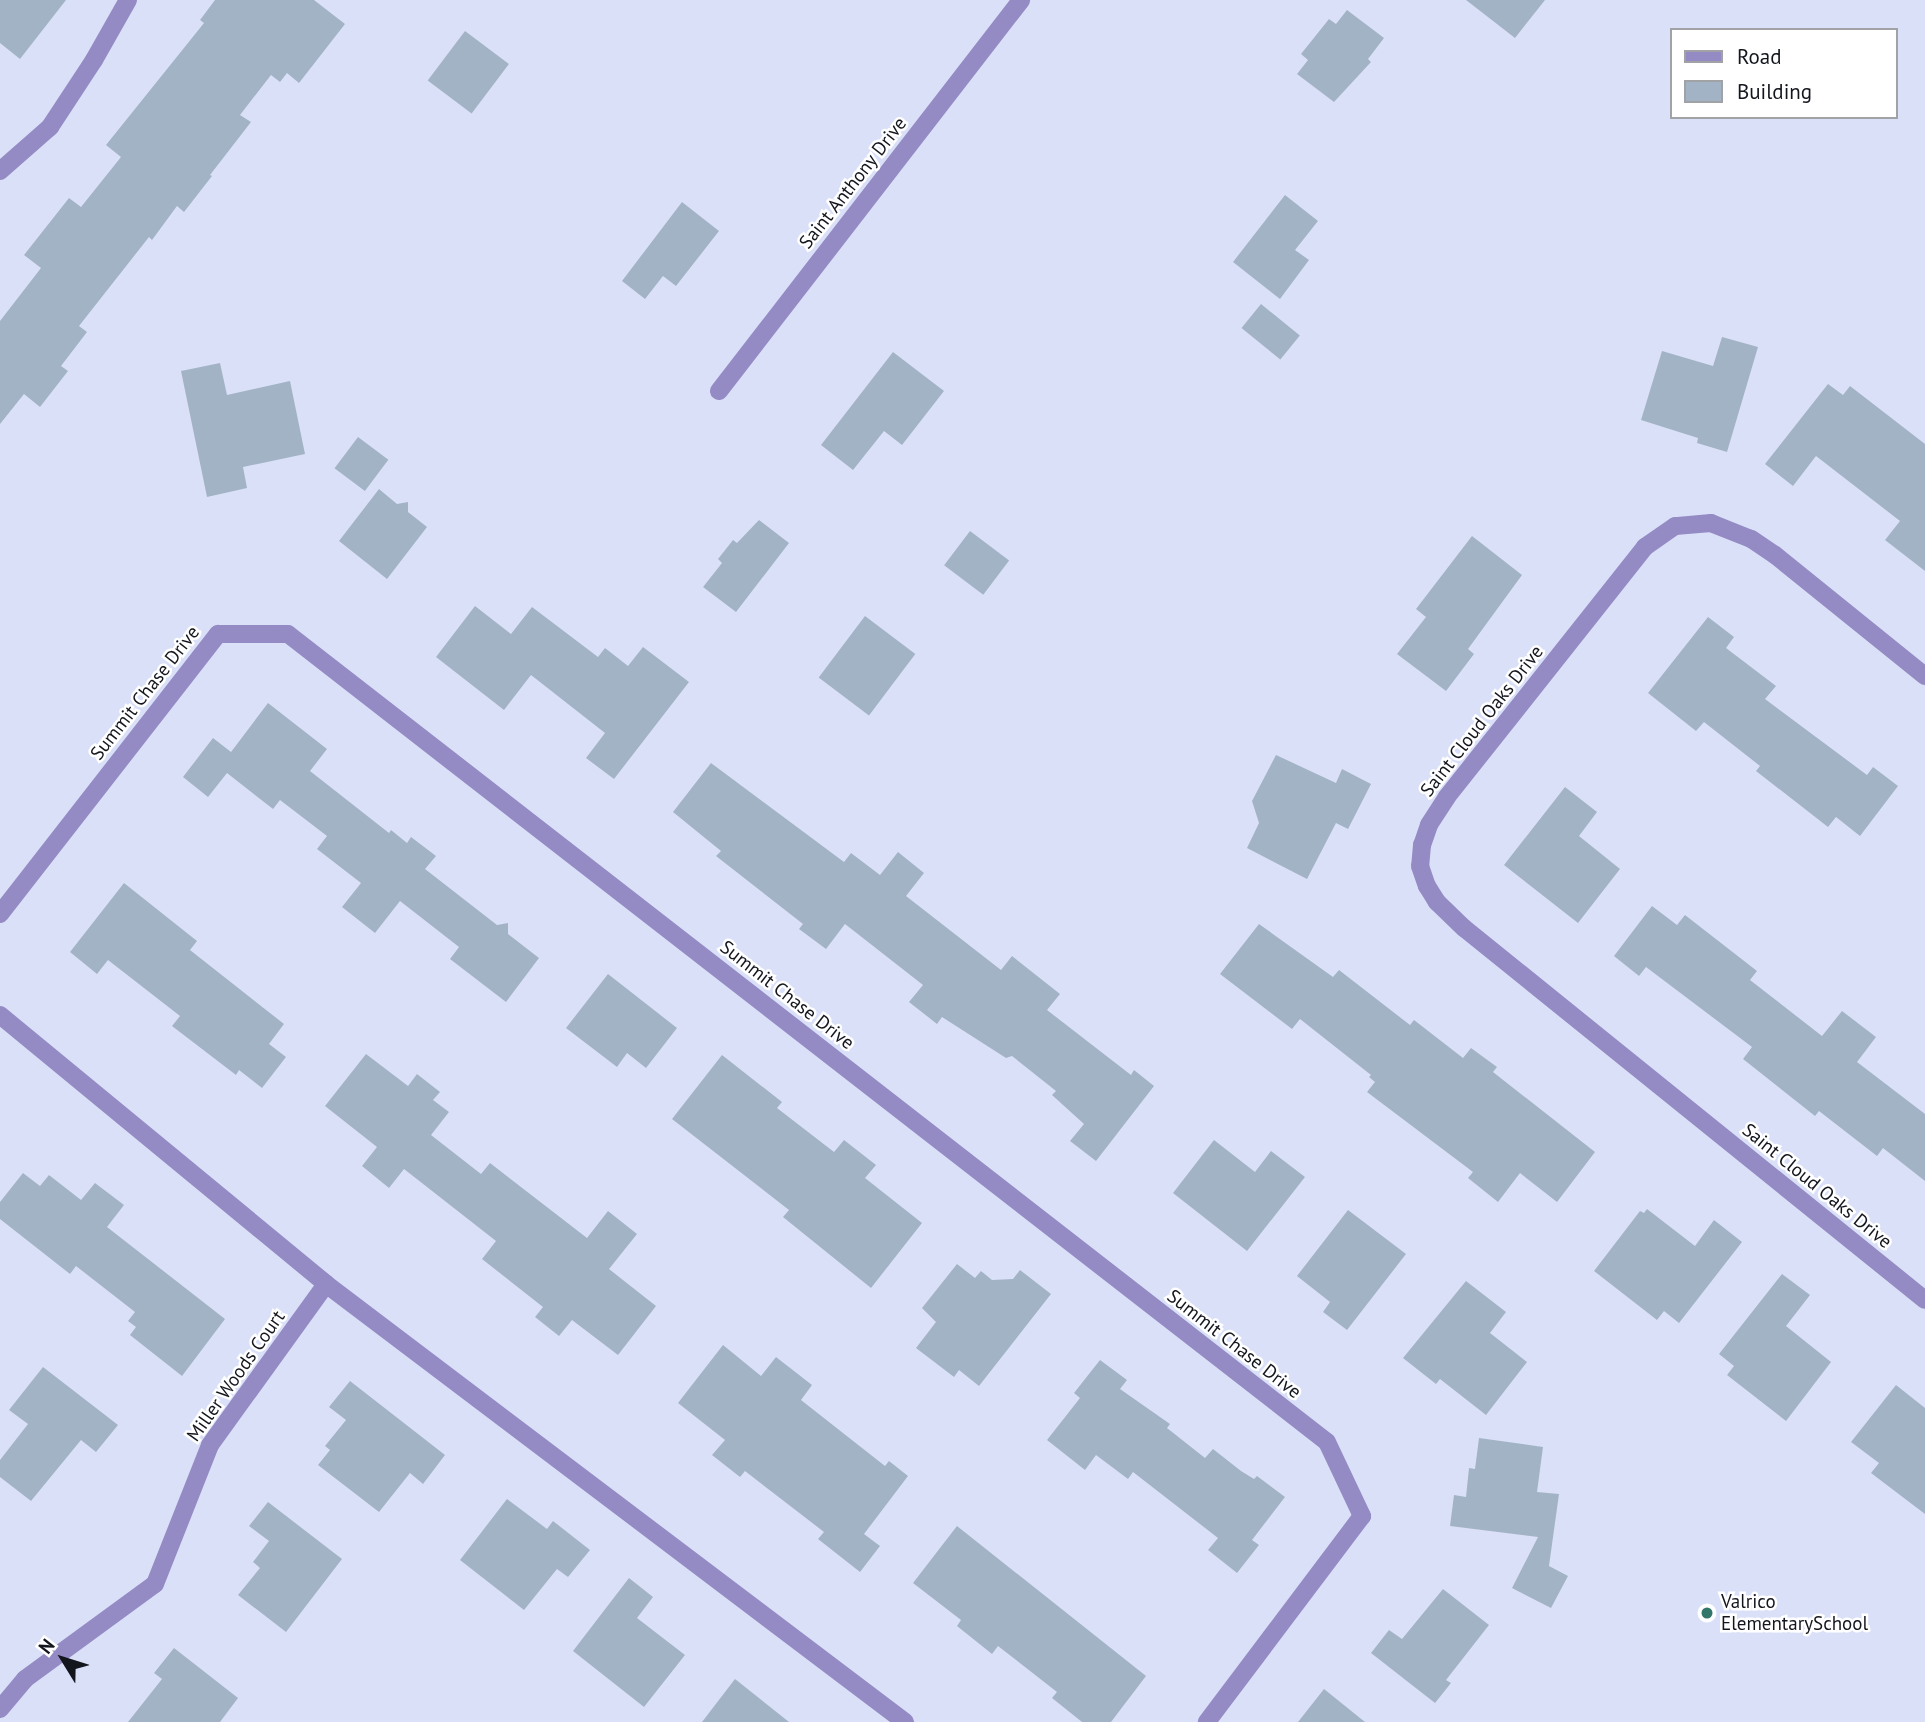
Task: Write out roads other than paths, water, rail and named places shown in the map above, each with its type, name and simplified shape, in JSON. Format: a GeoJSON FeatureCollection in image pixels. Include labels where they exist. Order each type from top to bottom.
{"type":"FeatureCollection","features":[{"type":"Feature","properties":{"kind":"street"},"geometry":{"type":"LineString","coordinates":[[0,171],[50,127],[94,60],[128,0]]}},
{"type":"Feature","properties":{"kind":"street","name":"Saint Anthony Drive"},"geometry":{"type":"LineString","coordinates":[[719,391],[1021,0]]}},
{"type":"Feature","properties":{"kind":"street","name":"Saint Cloud Oaks Drive"},"geometry":{"type":"LineString","coordinates":[[1925,676],[1775,555],[1751,539],[1711,523],[1675,526],[1645,547],[1447,797],[1429,825],[1422,845],[1420,866],[1427,886],[1437,902],[1464,928],[1925,1300]]}},
{"type":"Feature","properties":{"kind":"street","name":"Summit Chase Drive"},"geometry":{"type":"LineString","coordinates":[[0,914],[219,634],[288,634],[1326,1442],[1362,1516],[1207,1722]]}},
{"type":"Feature","properties":{"kind":"street"},"geometry":{"type":"LineString","coordinates":[[0,1015],[326,1284],[905,1722]]}},
{"type":"Feature","properties":{"kind":"street","name":"Miller Woods Court"},"geometry":{"type":"LineString","coordinates":[[0,1709],[24,1679],[155,1584],[210,1445],[326,1284]]}},
{"type":"Feature","properties":{"kind":"place","name":"Valrico ElementarySchool"},"geometry":{"type":"Point","coordinates":[1707,1613]}}]}
